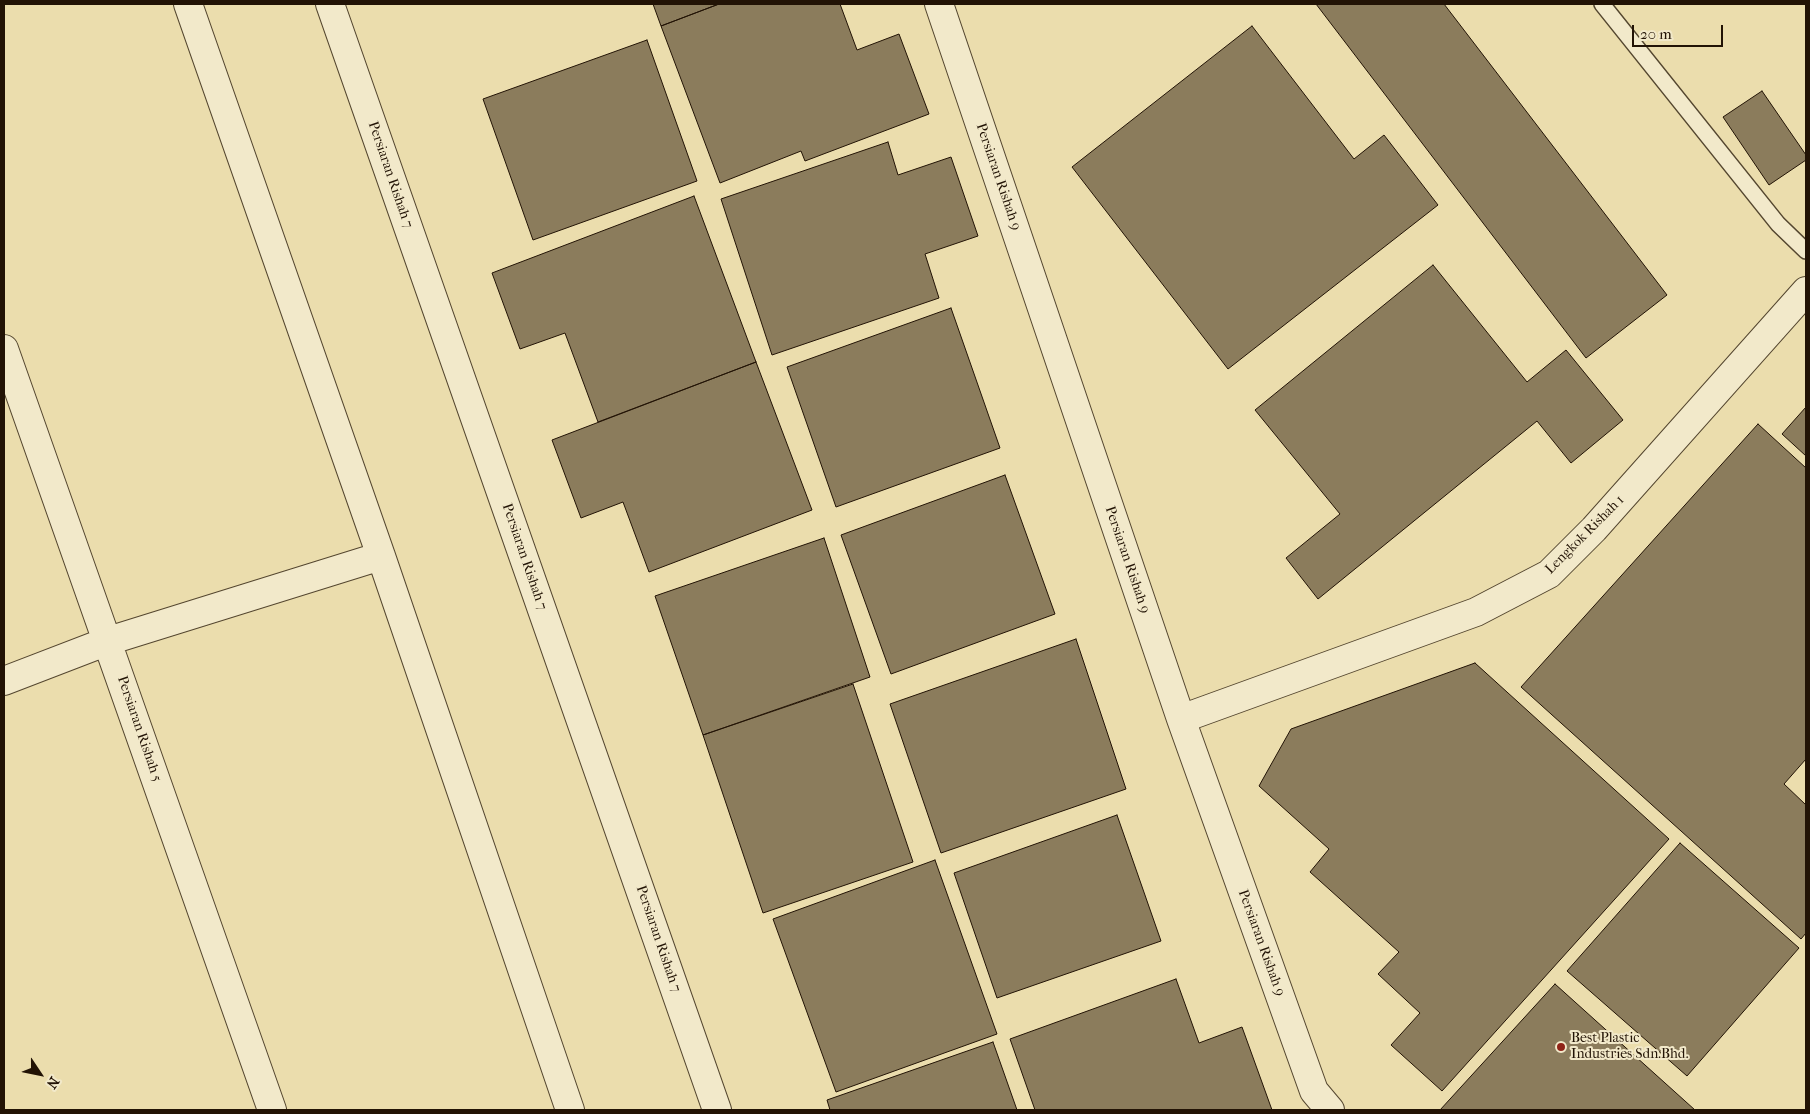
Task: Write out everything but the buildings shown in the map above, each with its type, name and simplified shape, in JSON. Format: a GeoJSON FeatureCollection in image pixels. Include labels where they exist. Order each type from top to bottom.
{"type":"FeatureCollection","features":[{"type":"Feature","properties":{"kind":"street"},"geometry":{"type":"LineString","coordinates":[[188,4],[381,556],[570,1110]]}},
{"type":"Feature","properties":{"kind":"street","name":"Persiaran Rishah 7"},"geometry":{"type":"LineString","coordinates":[[330,4],[717,1110]]}},
{"type":"Feature","properties":{"kind":"street","name":"Persiaran Rishah 9"},"geometry":{"type":"LineString","coordinates":[[939,4],[1181,719],[1314,1091],[1330,1110]]}},
{"type":"Feature","properties":{"kind":"street","name":"Lengkok Rishah 1"},"geometry":{"type":"LineString","coordinates":[[1181,719],[1476,612],[1549,574],[1594,529],[1806,291]]}},
{"type":"Feature","properties":{"kind":"street","name":"Persiaran Rishah 5"},"geometry":{"type":"LineString","coordinates":[[4,349],[272,1110]]}},
{"type":"Feature","properties":{"kind":"street"},"geometry":{"type":"LineString","coordinates":[[4,681],[108,641],[381,556]]}},
{"type":"Feature","properties":{"kind":"lane"},"geometry":{"type":"LineString","coordinates":[[1602,4],[1778,224],[1806,251]]}},
{"type":"Feature","properties":{"kind":"place","name":"Best Plastic Industries Sdn.Bhd."},"geometry":{"type":"Point","coordinates":[1561,1047]}}]}
